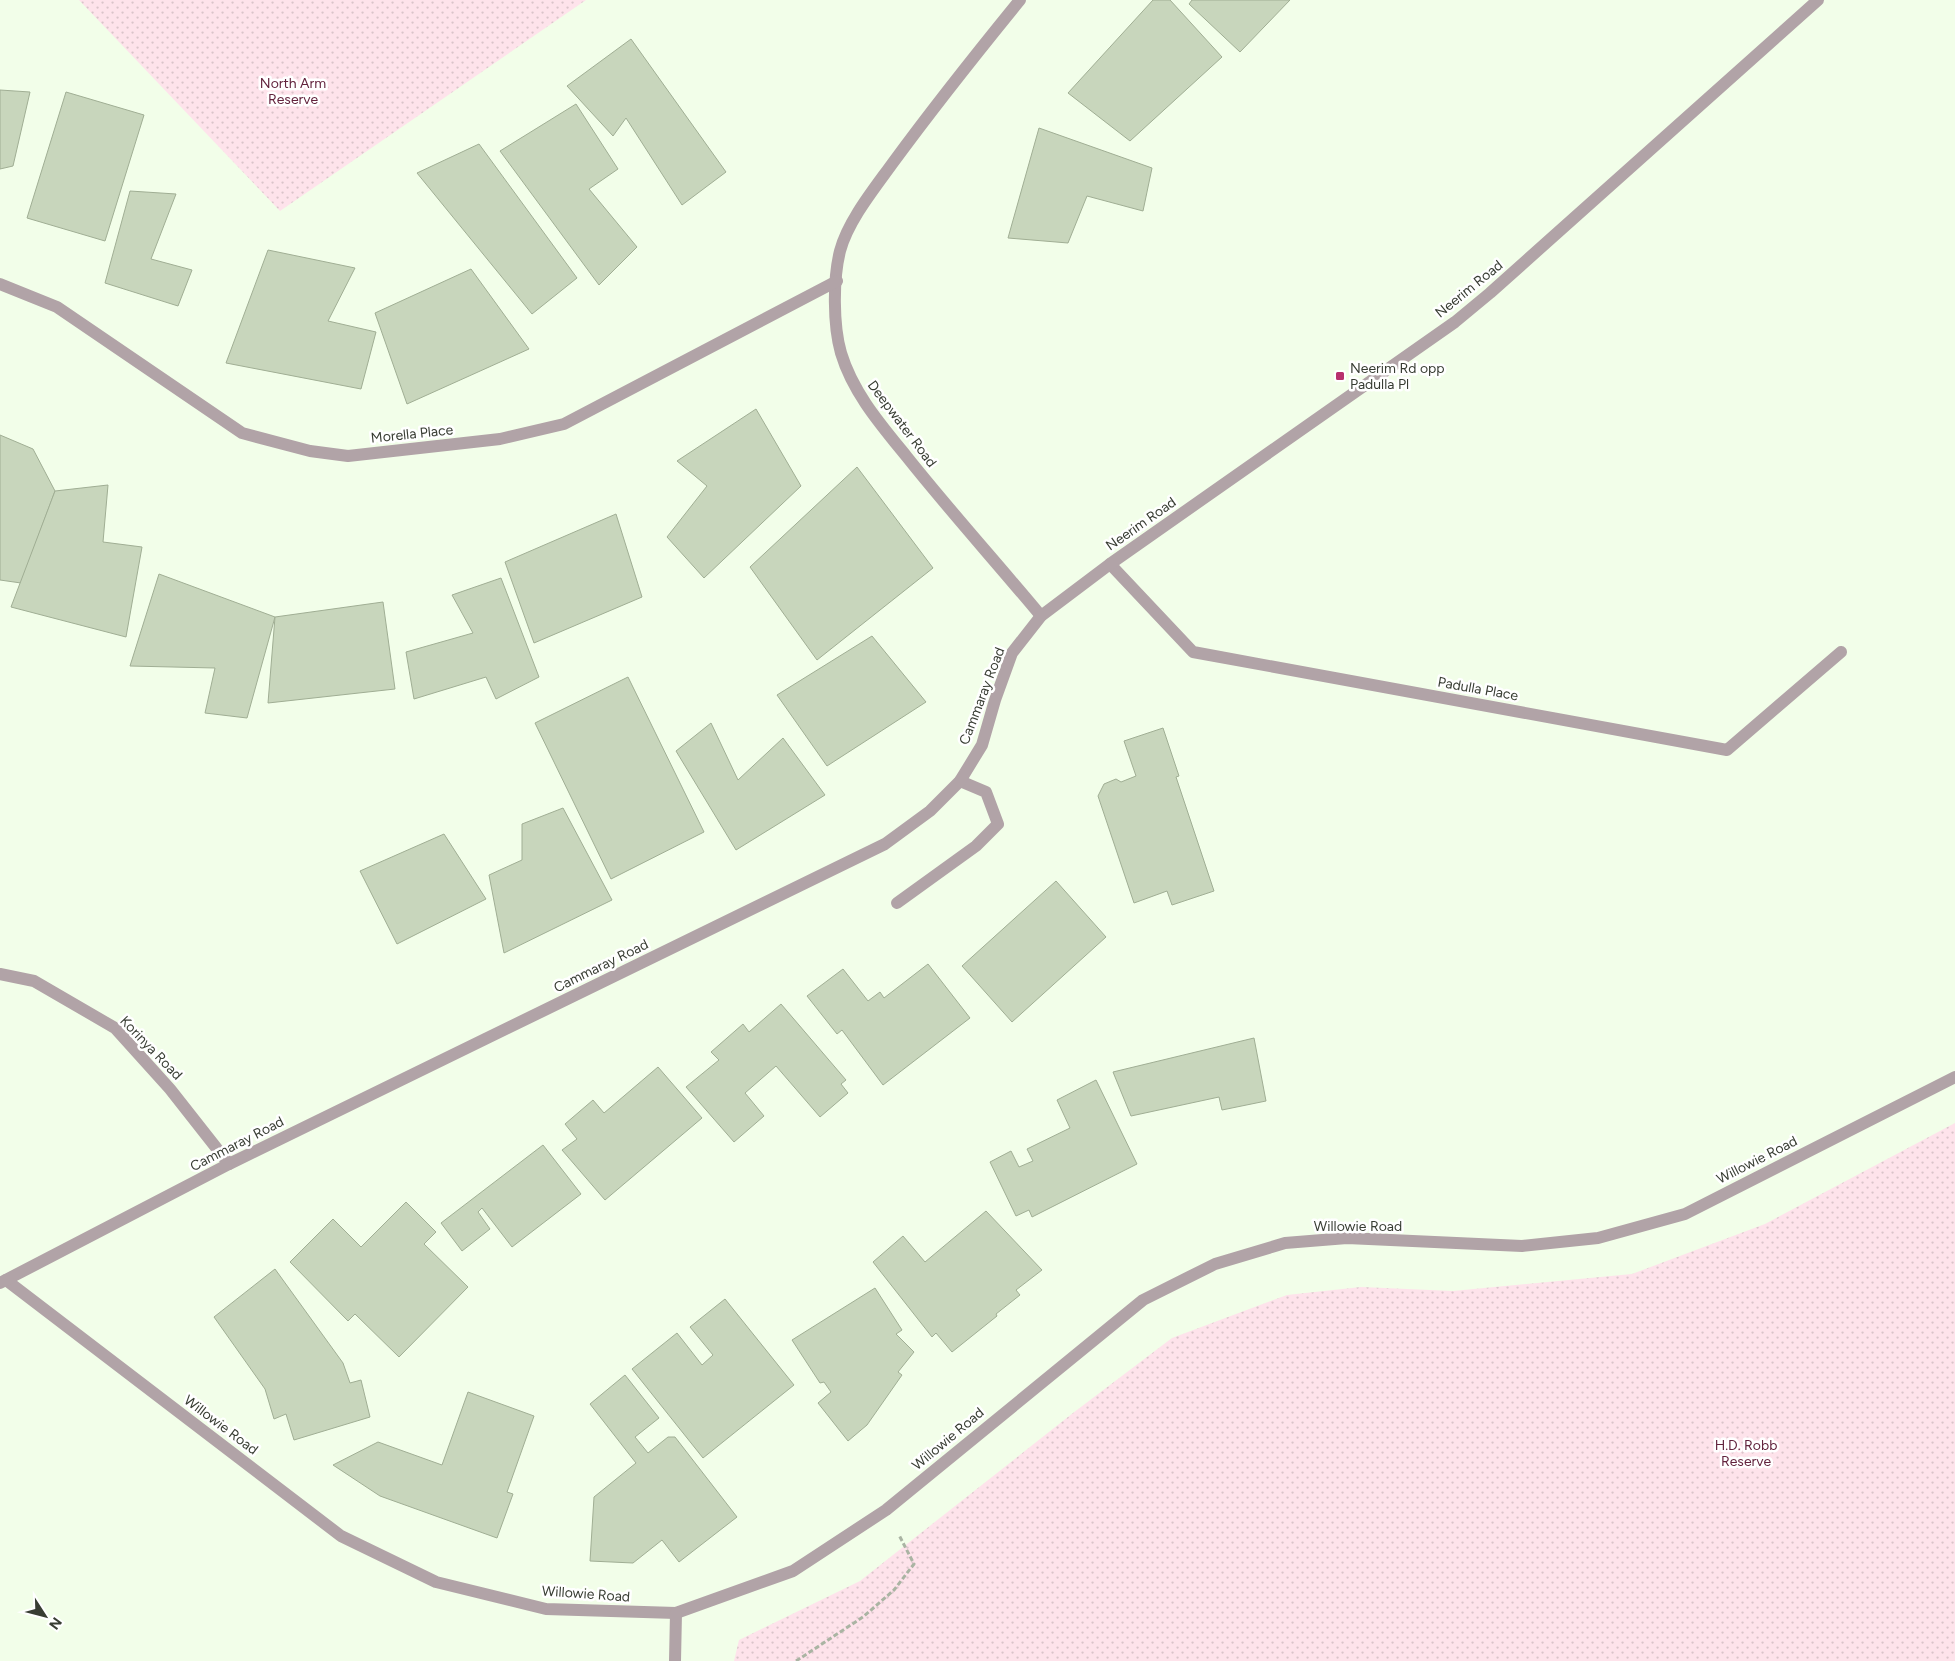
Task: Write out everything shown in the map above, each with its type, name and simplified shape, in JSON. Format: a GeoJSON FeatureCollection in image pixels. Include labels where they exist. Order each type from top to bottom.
{"type":"FeatureCollection","features":[{"type":"Feature","properties":{"kind":"street","name":"Deepwater Road"},"geometry":{"type":"LineString","coordinates":[[1020,0],[937,102],[858,211],[840,251],[836,320],[841,352],[857,390],[871,412],[917,470],[1041,616]]}},
{"type":"Feature","properties":{"kind":"street","name":"Neerim Road"},"geometry":{"type":"LineString","coordinates":[[1110,564],[1455,322],[1490,293],[1818,0]]}},
{"type":"Feature","properties":{"kind":"street","name":"Morella Place"},"geometry":{"type":"LineString","coordinates":[[0,284],[58,307],[242,433],[310,451],[348,456],[500,439],[564,424],[837,281]]}},
{"type":"Feature","properties":{"kind":"street","name":"Cammaray Road"},"geometry":{"type":"LineString","coordinates":[[3,1281],[229,1164],[885,844],[930,811],[960,781],[982,744],[1012,653],[1041,616],[1110,564]]}},
{"type":"Feature","properties":{"kind":"street","name":"Padulla Place"},"geometry":{"type":"LineString","coordinates":[[1110,564],[1193,652],[1727,750],[1841,652]]}},
{"type":"Feature","properties":{"kind":"street"},"geometry":{"type":"LineString","coordinates":[[897,903],[976,846],[998,824],[986,792],[960,781]]}},
{"type":"Feature","properties":{"kind":"street","name":"Korinya Road"},"geometry":{"type":"LineString","coordinates":[[0,974],[34,981],[115,1028],[170,1088],[229,1164]]}},
{"type":"Feature","properties":{"kind":"street","name":"Willowie Road"},"geometry":{"type":"LineString","coordinates":[[3,1281],[341,1536],[436,1582],[546,1609],[676,1613],[793,1570],[886,1510],[1142,1300],[1215,1264],[1285,1243],[1347,1238],[1522,1246],[1598,1238],[1685,1214],[1955,1077]]}},
{"type":"Feature","properties":{"kind":"street"},"geometry":{"type":"LineString","coordinates":[[675,1661],[676,1613]]}},
{"type":"Feature","properties":{"kind":"path"},"geometry":{"type":"LineString","coordinates":[[796,1661],[863,1617],[894,1590],[914,1564],[886,1510]]}},
{"type":"Feature","properties":{"kind":"green space","name":"North Arm Reserve"},"geometry":{"type":"Polygon","coordinates":[[[79,0],[586,0],[280,211],[79,0]]]}},
{"type":"Feature","properties":{"kind":"green space","name":"H.D. Robb Reserve"},"geometry":{"type":"Polygon","coordinates":[[[1955,1123],[1955,1661],[734,1661],[739,1640],[860,1581],[1073,1413],[1172,1338],[1287,1295],[1361,1287],[1453,1291],[1632,1274],[1765,1224],[1955,1123]]]}},
{"type":"Feature","properties":{"kind":"building"},"geometry":{"type":"Polygon","coordinates":[[[1153,0],[1170,0],[1222,57],[1130,141],[1068,93],[1153,0]]]}},
{"type":"Feature","properties":{"kind":"building"},"geometry":{"type":"Polygon","coordinates":[[[1192,0],[1290,0],[1240,52],[1189,4],[1192,0]]]}},
{"type":"Feature","properties":{"kind":"building"},"geometry":{"type":"Polygon","coordinates":[[[631,39],[726,172],[682,205],[626,118],[613,136],[567,86],[631,39]]]}},
{"type":"Feature","properties":{"kind":"building"},"geometry":{"type":"Polygon","coordinates":[[[0,90],[30,92],[13,166],[0,169],[0,90]]]}},
{"type":"Feature","properties":{"kind":"building"},"geometry":{"type":"Polygon","coordinates":[[[66,92],[144,115],[105,241],[27,218],[66,92]]]}},
{"type":"Feature","properties":{"kind":"building"},"geometry":{"type":"Polygon","coordinates":[[[576,104],[618,169],[589,189],[637,247],[599,285],[500,151],[576,104]]]}},
{"type":"Feature","properties":{"kind":"building"},"geometry":{"type":"Polygon","coordinates":[[[1039,128],[1152,168],[1143,211],[1087,196],[1068,243],[1008,238],[1039,128]]]}},
{"type":"Feature","properties":{"kind":"building"},"geometry":{"type":"Polygon","coordinates":[[[479,144],[577,278],[532,314],[417,173],[479,144]]]}},
{"type":"Feature","properties":{"kind":"building"},"geometry":{"type":"Polygon","coordinates":[[[130,191],[176,194],[151,259],[192,270],[178,306],[105,283],[130,191]]]}},
{"type":"Feature","properties":{"kind":"building"},"geometry":{"type":"Polygon","coordinates":[[[268,250],[355,268],[328,321],[376,332],[361,389],[226,363],[268,250]]]}},
{"type":"Feature","properties":{"kind":"building"},"geometry":{"type":"Polygon","coordinates":[[[471,269],[529,349],[407,404],[375,313],[471,269]]]}},
{"type":"Feature","properties":{"kind":"building"},"geometry":{"type":"Polygon","coordinates":[[[756,409],[801,486],[704,578],[667,537],[707,486],[677,461],[756,409]]]}},
{"type":"Feature","properties":{"kind":"building"},"geometry":{"type":"Polygon","coordinates":[[[0,435],[33,449],[55,491],[21,583],[0,580],[0,435]]]}},
{"type":"Feature","properties":{"kind":"building"},"geometry":{"type":"Polygon","coordinates":[[[857,467],[933,568],[817,660],[750,567],[857,467]]]}},
{"type":"Feature","properties":{"kind":"building"},"geometry":{"type":"Polygon","coordinates":[[[108,485],[103,542],[142,547],[126,637],[11,607],[55,491],[108,485]]]}},
{"type":"Feature","properties":{"kind":"building"},"geometry":{"type":"Polygon","coordinates":[[[616,514],[642,597],[534,643],[505,562],[616,514]]]}},
{"type":"Feature","properties":{"kind":"building"},"geometry":{"type":"Polygon","coordinates":[[[159,574],[275,617],[247,718],[205,713],[215,668],[130,666],[159,574]]]}},
{"type":"Feature","properties":{"kind":"building"},"geometry":{"type":"Polygon","coordinates":[[[501,578],[539,677],[496,699],[486,677],[414,699],[406,652],[473,633],[452,595],[501,578]]]}},
{"type":"Feature","properties":{"kind":"building"},"geometry":{"type":"Polygon","coordinates":[[[383,602],[395,689],[268,703],[275,617],[383,602]]]}},
{"type":"Feature","properties":{"kind":"building"},"geometry":{"type":"Polygon","coordinates":[[[872,636],[926,702],[827,766],[777,695],[872,636]]]}},
{"type":"Feature","properties":{"kind":"building"},"geometry":{"type":"Polygon","coordinates":[[[628,677],[704,832],[611,879],[535,723],[628,677]]]}},
{"type":"Feature","properties":{"kind":"building"},"geometry":{"type":"Polygon","coordinates":[[[711,723],[738,780],[783,738],[825,795],[736,850],[676,751],[711,723]]]}},
{"type":"Feature","properties":{"kind":"building"},"geometry":{"type":"Polygon","coordinates":[[[1163,728],[1179,776],[1176,777],[1214,891],[1172,905],[1167,891],[1134,903],[1098,796],[1104,784],[1116,779],[1121,782],[1136,776],[1124,741],[1163,728]]]}},
{"type":"Feature","properties":{"kind":"building"},"geometry":{"type":"Polygon","coordinates":[[[563,808],[612,900],[504,953],[489,875],[522,860],[522,824],[563,808]]]}},
{"type":"Feature","properties":{"kind":"building"},"geometry":{"type":"Polygon","coordinates":[[[444,834],[486,899],[397,944],[360,871],[444,834]]]}},
{"type":"Feature","properties":{"kind":"building"},"geometry":{"type":"Polygon","coordinates":[[[1056,881],[1106,937],[1012,1022],[962,966],[1056,881]]]}},
{"type":"Feature","properties":{"kind":"building"},"geometry":{"type":"Polygon","coordinates":[[[928,964],[970,1018],[883,1085],[842,1030],[837,1034],[807,996],[843,969],[868,1001],[880,992],[884,998],[928,964]]]}},
{"type":"Feature","properties":{"kind":"building"},"geometry":{"type":"Polygon","coordinates":[[[781,1004],[846,1080],[841,1084],[848,1093],[820,1117],[776,1066],[745,1093],[764,1116],[734,1142],[686,1087],[719,1060],[711,1052],[743,1024],[749,1032],[781,1004]]]}},
{"type":"Feature","properties":{"kind":"building"},"geometry":{"type":"Polygon","coordinates":[[[1254,1038],[1266,1101],[1222,1110],[1219,1097],[1131,1116],[1113,1072],[1254,1038]]]}},
{"type":"Feature","properties":{"kind":"building"},"geometry":{"type":"Polygon","coordinates":[[[658,1067],[702,1118],[605,1200],[562,1150],[577,1139],[565,1124],[593,1100],[604,1113],[658,1067]]]}},
{"type":"Feature","properties":{"kind":"building"},"geometry":{"type":"Polygon","coordinates":[[[1096,1080],[1137,1164],[1032,1217],[1029,1210],[1016,1216],[990,1162],[1011,1151],[1019,1167],[1033,1161],[1027,1149],[1070,1128],[1057,1100],[1096,1080]]]}},
{"type":"Feature","properties":{"kind":"building"},"geometry":{"type":"Polygon","coordinates":[[[543,1145],[581,1194],[512,1247],[482,1208],[478,1212],[490,1229],[462,1251],[441,1223],[543,1145]]]}},
{"type":"Feature","properties":{"kind":"building"},"geometry":{"type":"Polygon","coordinates":[[[406,1202],[436,1232],[424,1244],[468,1287],[399,1357],[355,1314],[348,1321],[290,1262],[333,1219],[361,1247],[406,1202]]]}},
{"type":"Feature","properties":{"kind":"building"},"geometry":{"type":"Polygon","coordinates":[[[986,1211],[1042,1270],[1016,1290],[1020,1295],[996,1314],[997,1316],[952,1352],[936,1333],[932,1337],[873,1262],[903,1236],[925,1262],[986,1211]]]}},
{"type":"Feature","properties":{"kind":"building"},"geometry":{"type":"Polygon","coordinates":[[[275,1269],[343,1363],[350,1383],[361,1380],[370,1417],[294,1440],[286,1414],[274,1419],[265,1389],[214,1317],[275,1269]]]}},
{"type":"Feature","properties":{"kind":"building"},"geometry":{"type":"Polygon","coordinates":[[[875,1288],[902,1330],[896,1334],[914,1352],[898,1372],[902,1375],[867,1425],[848,1441],[818,1403],[831,1392],[824,1382],[820,1383],[792,1340],[875,1288]]]}},
{"type":"Feature","properties":{"kind":"building"},"geometry":{"type":"Polygon","coordinates":[[[725,1299],[794,1385],[703,1458],[632,1369],[677,1333],[702,1365],[713,1355],[690,1327],[725,1299]]]}},
{"type":"Feature","properties":{"kind":"building"},"geometry":{"type":"Polygon","coordinates":[[[625,1375],[659,1418],[635,1437],[648,1453],[668,1437],[675,1437],[737,1517],[679,1562],[662,1540],[633,1563],[590,1561],[594,1497],[636,1463],[590,1404],[625,1375]]]}},
{"type":"Feature","properties":{"kind":"building"},"geometry":{"type":"Polygon","coordinates":[[[468,1392],[534,1416],[507,1492],[513,1494],[497,1538],[380,1496],[333,1465],[378,1442],[442,1465],[468,1392]]]}},
{"type":"Feature","properties":{"kind":"place","name":"Neerim Rd opp Padulla Pl"},"geometry":{"type":"Point","coordinates":[1340,376]}}]}
